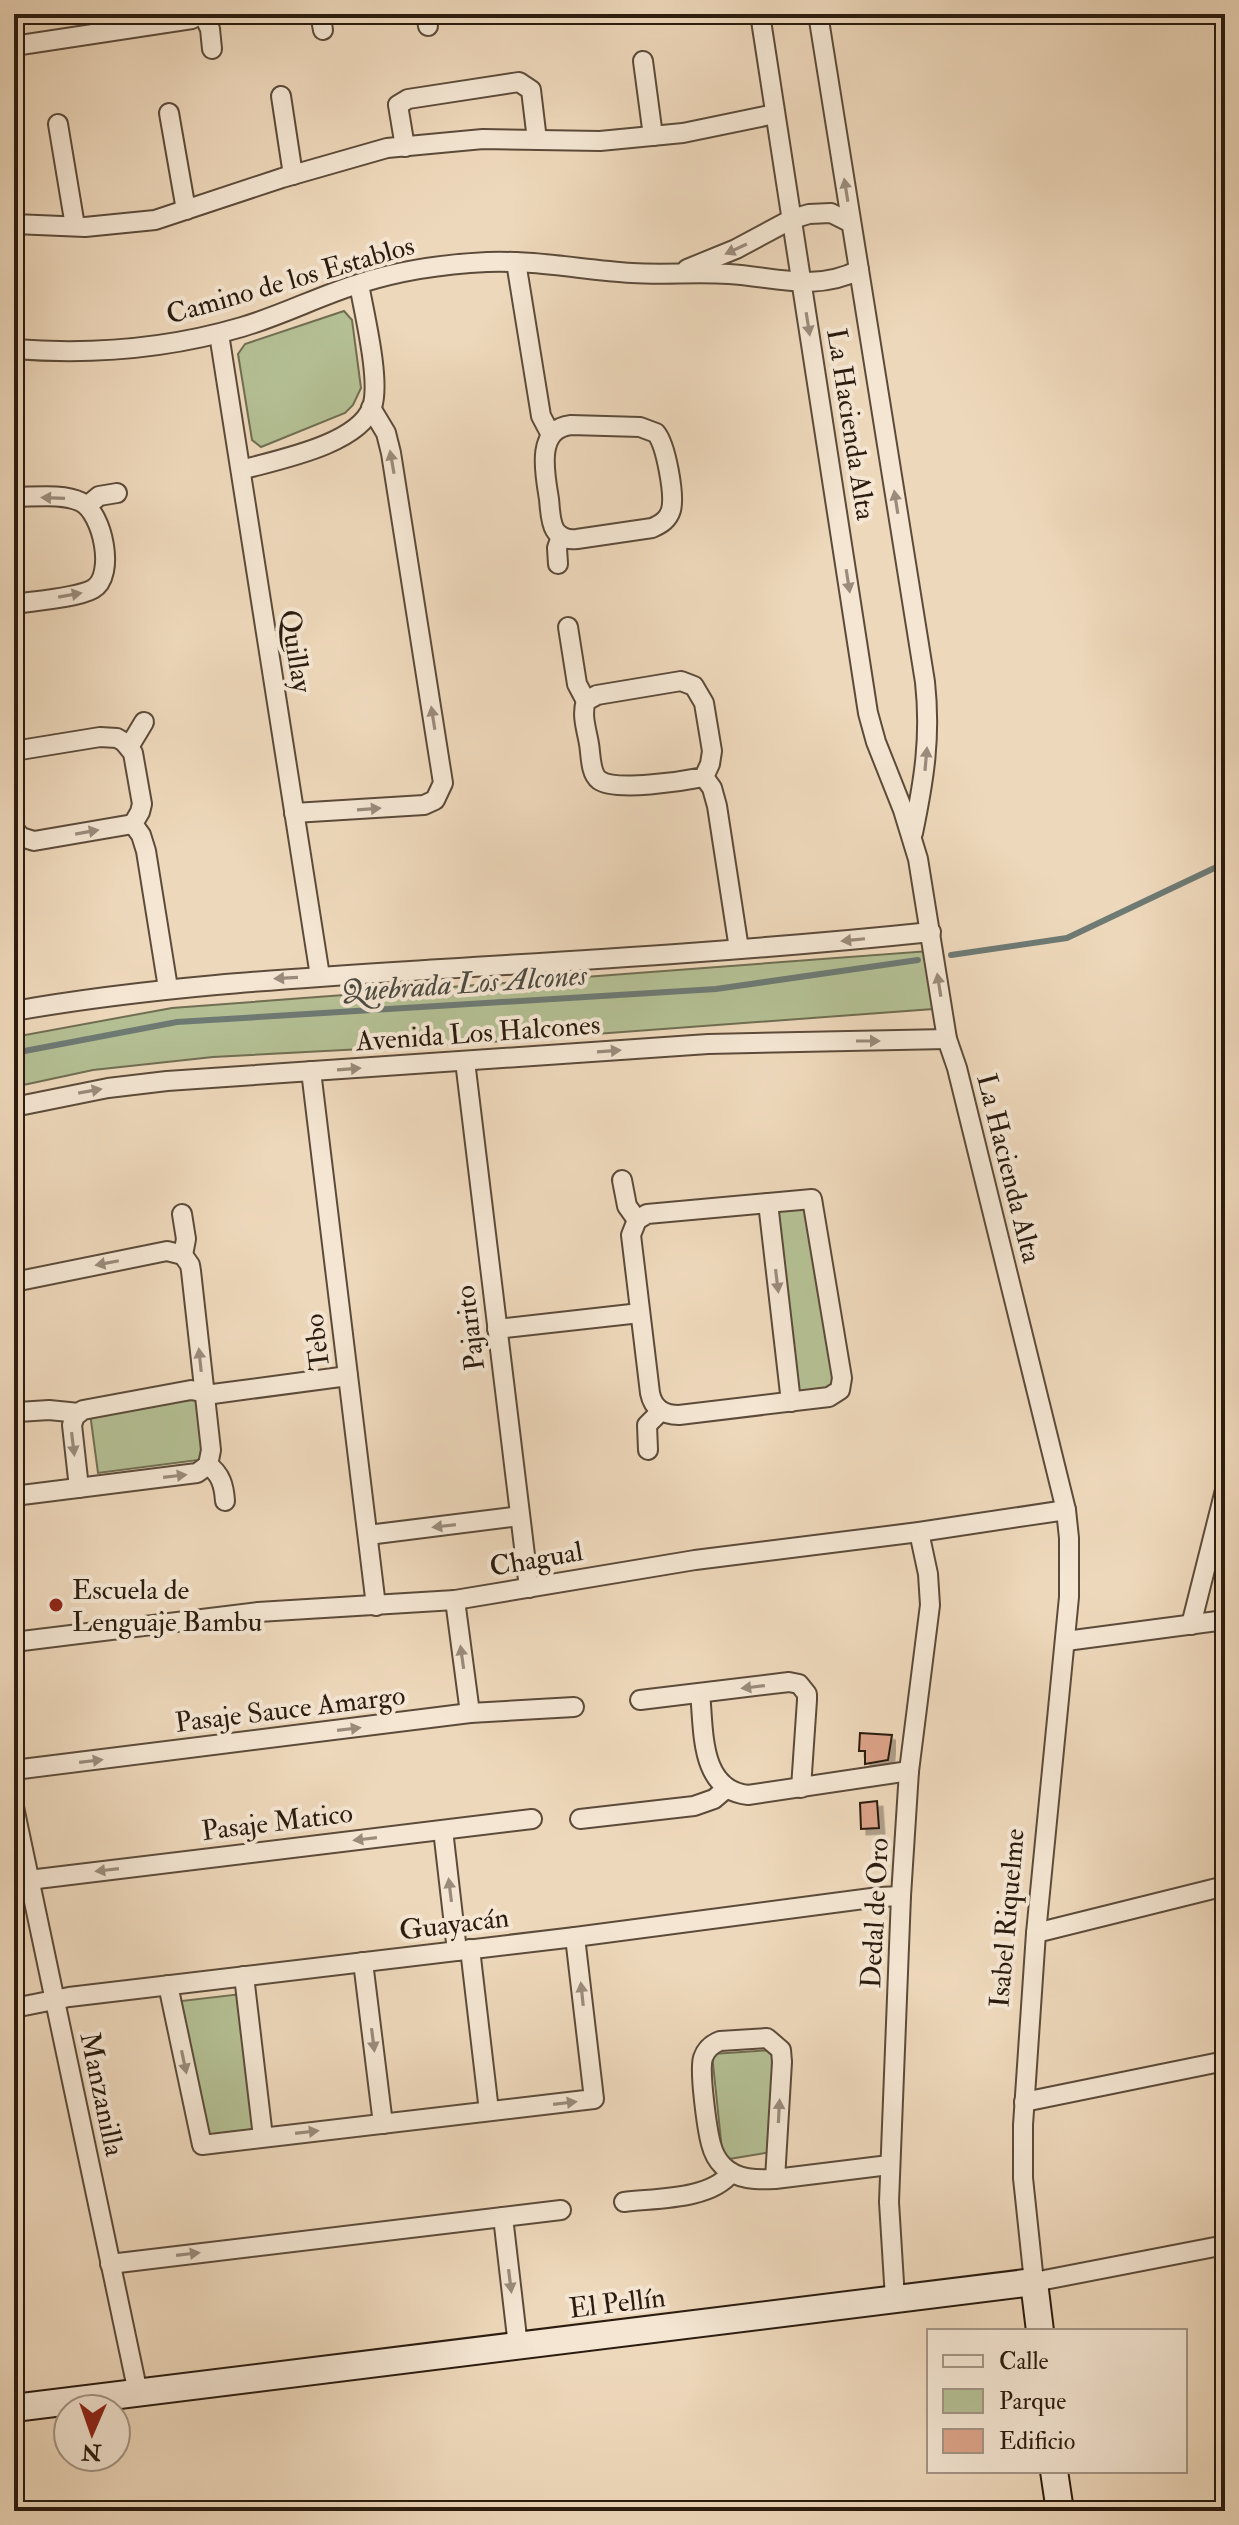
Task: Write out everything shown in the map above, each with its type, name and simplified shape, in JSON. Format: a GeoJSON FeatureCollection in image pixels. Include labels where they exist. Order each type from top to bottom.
{"type":"FeatureCollection","features":[{"type":"Feature","properties":{"kind":"street"},"geometry":{"type":"LineString","coordinates":[[14,46],[192,19],[202,14],[210,29],[212,49]]}},
{"type":"Feature","properties":{"kind":"street","name":"La Hacienda Alta"},"geometry":{"type":"LineString","coordinates":[[760,14],[868,713],[921,870],[947,1039],[957,1068],[1066,1510]]}},
{"type":"Feature","properties":{"kind":"street","name":"La Hacienda Alta"},"geometry":{"type":"LineString","coordinates":[[818,14],[927,697],[927,757],[912,836]]}},
{"type":"Feature","properties":{"kind":"street"},"geometry":{"type":"LineString","coordinates":[[643,61],[653,136]]}},
{"type":"Feature","properties":{"kind":"street"},"geometry":{"type":"LineString","coordinates":[[405,147],[398,105],[408,99],[519,82],[531,90],[537,140]]}},
{"type":"Feature","properties":{"kind":"street"},"geometry":{"type":"LineString","coordinates":[[281,96],[293,175]]}},
{"type":"Feature","properties":{"kind":"street"},"geometry":{"type":"LineString","coordinates":[[169,113],[186,210]]}},
{"type":"Feature","properties":{"kind":"street"},"geometry":{"type":"LineString","coordinates":[[14,224],[75,226],[155,220],[387,148],[483,139],[600,141],[683,133],[775,114]]}},
{"type":"Feature","properties":{"kind":"street"},"geometry":{"type":"LineString","coordinates":[[58,124],[75,226]]}},
{"type":"Feature","properties":{"kind":"street","name":"Camino de los Establos"},"geometry":{"type":"LineString","coordinates":[[677,272],[736,249],[792,219],[809,214],[831,213],[851,223]]}},
{"type":"Feature","properties":{"kind":"street"},"geometry":{"type":"LineString","coordinates":[[516,262],[541,416],[551,435]]}},
{"type":"Feature","properties":{"kind":"street","name":"Camino de los Establos"},"geometry":{"type":"LineString","coordinates":[[14,349],[72,352],[166,345],[219,334],[359,284],[431,267],[516,262],[633,273],[746,275],[802,283],[841,279],[859,270]]}},
{"type":"Feature","properties":{"kind":"street"},"geometry":{"type":"LineString","coordinates":[[241,470],[341,438],[358,425],[371,408],[374,378],[359,284]]}},
{"type":"Feature","properties":{"kind":"street","name":"Quillay"},"geometry":{"type":"LineString","coordinates":[[219,334],[320,976]]}},
{"type":"Feature","properties":{"kind":"street"},"geometry":{"type":"LineString","coordinates":[[294,813],[424,805],[439,795],[443,776],[391,453],[386,433],[371,408]]}},
{"type":"Feature","properties":{"kind":"street"},"geometry":{"type":"LineString","coordinates":[[571,425],[651,429],[663,443],[672,500],[668,517],[652,528],[571,540],[561,536],[553,527],[544,468],[545,449],[551,435],[560,427],[571,425]]}},
{"type":"Feature","properties":{"kind":"street"},"geometry":{"type":"LineString","coordinates":[[87,506],[99,496],[117,493]]}},
{"type":"Feature","properties":{"kind":"street"},"geometry":{"type":"LineString","coordinates":[[14,497],[73,499],[87,506],[97,519],[106,567],[102,580],[92,590],[14,604]]}},
{"type":"Feature","properties":{"kind":"street"},"geometry":{"type":"LineString","coordinates":[[558,564],[557,548],[561,536]]}},
{"type":"Feature","properties":{"kind":"street"},"geometry":{"type":"LineString","coordinates":[[568,627],[577,684],[586,701]]}},
{"type":"Feature","properties":{"kind":"street"},"geometry":{"type":"LineString","coordinates":[[681,681],[694,686],[704,703],[712,751],[704,777],[639,785],[607,783],[598,779],[593,769],[586,728],[586,701],[597,695],[681,681]]}},
{"type":"Feature","properties":{"kind":"street"},"geometry":{"type":"LineString","coordinates":[[129,747],[144,722]]}},
{"type":"Feature","properties":{"kind":"street"},"geometry":{"type":"LineString","coordinates":[[14,751],[108,736],[117,738],[129,747],[136,760],[142,804],[133,824],[34,841],[21,837],[14,829]]}},
{"type":"Feature","properties":{"kind":"street"},"geometry":{"type":"LineString","coordinates":[[704,777],[712,788],[717,806],[739,949]]}},
{"type":"Feature","properties":{"kind":"street"},"geometry":{"type":"LineString","coordinates":[[133,824],[141,835],[146,851],[168,988]]}},
{"type":"Feature","properties":{"kind":"street"},"geometry":{"type":"LineString","coordinates":[[14,1011],[168,988],[739,949],[931,932]]}},
{"type":"Feature","properties":{"kind":"street","name":"Avenida Los Halcones"},"geometry":{"type":"LineString","coordinates":[[14,1107],[108,1088],[167,1081],[708,1044],[947,1039]]}},
{"type":"Feature","properties":{"kind":"street","name":"Pajarito"},"geometry":{"type":"LineString","coordinates":[[465,1061],[529,1588]]}},
{"type":"Feature","properties":{"kind":"street","name":"Tebo"},"geometry":{"type":"LineString","coordinates":[[311,1071],[376,1606]]}},
{"type":"Feature","properties":{"kind":"street"},"geometry":{"type":"LineString","coordinates":[[622,1180],[627,1206],[637,1220]]}},
{"type":"Feature","properties":{"kind":"street"},"geometry":{"type":"LineString","coordinates":[[812,1199],[842,1378],[840,1390],[829,1397],[791,1402],[679,1415],[661,1411],[651,1400],[650,1393],[631,1235],[637,1220],[647,1214],[768,1203],[812,1199]]}},
{"type":"Feature","properties":{"kind":"street"},"geometry":{"type":"LineString","coordinates":[[768,1203],[791,1402]]}},
{"type":"Feature","properties":{"kind":"street"},"geometry":{"type":"LineString","coordinates":[[182,1214],[186,1239],[183,1255]]}},
{"type":"Feature","properties":{"kind":"street"},"geometry":{"type":"LineString","coordinates":[[14,1282],[167,1251],[183,1255],[190,1265],[211,1455],[208,1465],[197,1473],[14,1496]]}},
{"type":"Feature","properties":{"kind":"street"},"geometry":{"type":"LineString","coordinates":[[497,1329],[640,1313]]}},
{"type":"Feature","properties":{"kind":"street"},"geometry":{"type":"LineString","coordinates":[[18,1412],[57,1410],[79,1413],[191,1390],[213,1394],[348,1376]]}},
{"type":"Feature","properties":{"kind":"street"},"geometry":{"type":"LineString","coordinates":[[648,1450],[647,1425],[661,1411]]}},
{"type":"Feature","properties":{"kind":"street"},"geometry":{"type":"LineString","coordinates":[[79,1413],[72,1425],[79,1488]]}},
{"type":"Feature","properties":{"kind":"street"},"geometry":{"type":"LineString","coordinates":[[208,1465],[222,1482],[225,1501]]}},
{"type":"Feature","properties":{"kind":"street"},"geometry":{"type":"LineString","coordinates":[[1191,1625],[1225,1490]]}},
{"type":"Feature","properties":{"kind":"street","name":"Chagual"},"geometry":{"type":"LineString","coordinates":[[14,1642],[258,1612],[455,1600],[695,1560],[1066,1510]]}},
{"type":"Feature","properties":{"kind":"street","name":"Isabel Riquelme"},"geometry":{"type":"LineString","coordinates":[[1040,2329],[1023,2178],[1024,2102],[1036,1933],[1066,1641],[1070,1561],[1066,1510]]}},
{"type":"Feature","properties":{"kind":"street"},"geometry":{"type":"LineString","coordinates":[[368,1535],[520,1516]]}},
{"type":"Feature","properties":{"kind":"street","name":"Dedal de Oro"},"geometry":{"type":"LineString","coordinates":[[895,2299],[889,2165],[901,1896],[909,1771],[930,1605],[928,1574],[919,1532]]}},
{"type":"Feature","properties":{"kind":"street"},"geometry":{"type":"LineString","coordinates":[[455,1600],[470,1713]]}},
{"type":"Feature","properties":{"kind":"street"},"geometry":{"type":"LineString","coordinates":[[1066,1641],[1225,1620]]}},
{"type":"Feature","properties":{"kind":"street"},"geometry":{"type":"LineString","coordinates":[[640,1700],[789,1682],[804,1688],[807,1700],[801,1788]]}},
{"type":"Feature","properties":{"kind":"street"},"geometry":{"type":"LineString","coordinates":[[700,1693],[710,1768],[715,1777],[736,1793],[748,1795],[909,1771]]}},
{"type":"Feature","properties":{"kind":"street","name":"Pasaje Sauce Amargo"},"geometry":{"type":"LineString","coordinates":[[14,1770],[470,1713],[574,1707]]}},
{"type":"Feature","properties":{"kind":"street"},"geometry":{"type":"LineString","coordinates":[[580,1819],[704,1804],[727,1788]]}},
{"type":"Feature","properties":{"kind":"street","name":"Manzanilla"},"geometry":{"type":"LineString","coordinates":[[14,1807],[138,2393]]}},
{"type":"Feature","properties":{"kind":"street","name":"Pasaje Matico"},"geometry":{"type":"LineString","coordinates":[[29,1880],[532,1819]]}},
{"type":"Feature","properties":{"kind":"street"},"geometry":{"type":"LineString","coordinates":[[443,1830],[489,2111]]}},
{"type":"Feature","properties":{"kind":"street"},"geometry":{"type":"LineString","coordinates":[[1036,1933],[1225,1886]]}},
{"type":"Feature","properties":{"kind":"street","name":"Guayacán"},"geometry":{"type":"LineString","coordinates":[[14,2008],[55,1999],[901,1896]]}},
{"type":"Feature","properties":{"kind":"street"},"geometry":{"type":"LineString","coordinates":[[168,1985],[202,2145],[383,2124],[594,2099],[575,1937]]}},
{"type":"Feature","properties":{"kind":"street"},"geometry":{"type":"LineString","coordinates":[[363,1962],[383,2124]]}},
{"type":"Feature","properties":{"kind":"street"},"geometry":{"type":"LineString","coordinates":[[244,1976],[263,2137]]}},
{"type":"Feature","properties":{"kind":"street"},"geometry":{"type":"LineString","coordinates":[[775,2179],[783,2056],[773,2041],[761,2037],[720,2041],[704,2055],[702,2068],[711,2145],[717,2160],[731,2173],[750,2179],[775,2179],[889,2165]]}},
{"type":"Feature","properties":{"kind":"street"},"geometry":{"type":"LineString","coordinates":[[1024,2102],[1225,2061]]}},
{"type":"Feature","properties":{"kind":"street"},"geometry":{"type":"LineString","coordinates":[[624,2202],[711,2190],[731,2173]]}},
{"type":"Feature","properties":{"kind":"street"},"geometry":{"type":"LineString","coordinates":[[110,2264],[561,2210]]}},
{"type":"Feature","properties":{"kind":"street"},"geometry":{"type":"LineString","coordinates":[[503,2217],[518,2346]]}},
{"type":"Feature","properties":{"kind":"street","name":"El Pellín"},"geometry":{"type":"LineString","coordinates":[[14,2408],[1034,2282],[1225,2245]]}},
{"type":"Feature","properties":{"kind":"street"},"geometry":{"type":"LineString","coordinates":[[1054,2473],[1060,2511]]}},
{"type":"Feature","properties":{"kind":"green space"},"geometry":{"type":"Polygon","coordinates":[[[344,311],[352,320],[361,388],[353,405],[345,413],[261,447],[252,440],[238,354],[245,344],[344,311]]]}},
{"type":"Feature","properties":{"kind":"green space"},"geometry":{"type":"Polygon","coordinates":[[[929,951],[933,1009],[476,1043],[213,1057],[93,1070],[14,1087],[14,1037],[172,1008],[929,951]]]}},
{"type":"Feature","properties":{"kind":"green space"},"geometry":{"type":"Polygon","coordinates":[[[810,1206],[835,1387],[798,1392],[773,1211],[810,1206]]]}},
{"type":"Feature","properties":{"kind":"green space"},"geometry":{"type":"Polygon","coordinates":[[[199,1399],[206,1459],[98,1473],[90,1413],[199,1399]]]}},
{"type":"Feature","properties":{"kind":"green space"},"geometry":{"type":"Polygon","coordinates":[[[241,1994],[256,2129],[207,2135],[181,2001],[241,1994]]]}},
{"type":"Feature","properties":{"kind":"green space"},"geometry":{"type":"Polygon","coordinates":[[[773,2050],[771,2152],[723,2160],[712,2054],[773,2050]]]}},
{"type":"Feature","properties":{"kind":"building"},"geometry":{"type":"Polygon","coordinates":[[[860,1733],[892,1735],[888,1760],[865,1764],[865,1751],[859,1751],[860,1733]]]}},
{"type":"Feature","properties":{"kind":"building"},"geometry":{"type":"Polygon","coordinates":[[[877,1801],[879,1828],[861,1829],[860,1803],[877,1801]]]}},
{"type":"Feature","properties":{"kind":"waterway","name":"Quebrada Los Alcones"},"geometry":{"type":"LineString","coordinates":[[951,955],[1067,938],[1225,863]]}},
{"type":"Feature","properties":{"kind":"waterway","name":"Quebrada Los Alcones"},"geometry":{"type":"LineString","coordinates":[[14,1053],[177,1022],[716,989],[918,960]]}},
{"type":"Feature","properties":{"kind":"place","name":"Escuela de Lenguaje Bambu"},"geometry":{"type":"Point","coordinates":[56,1605]}}]}
